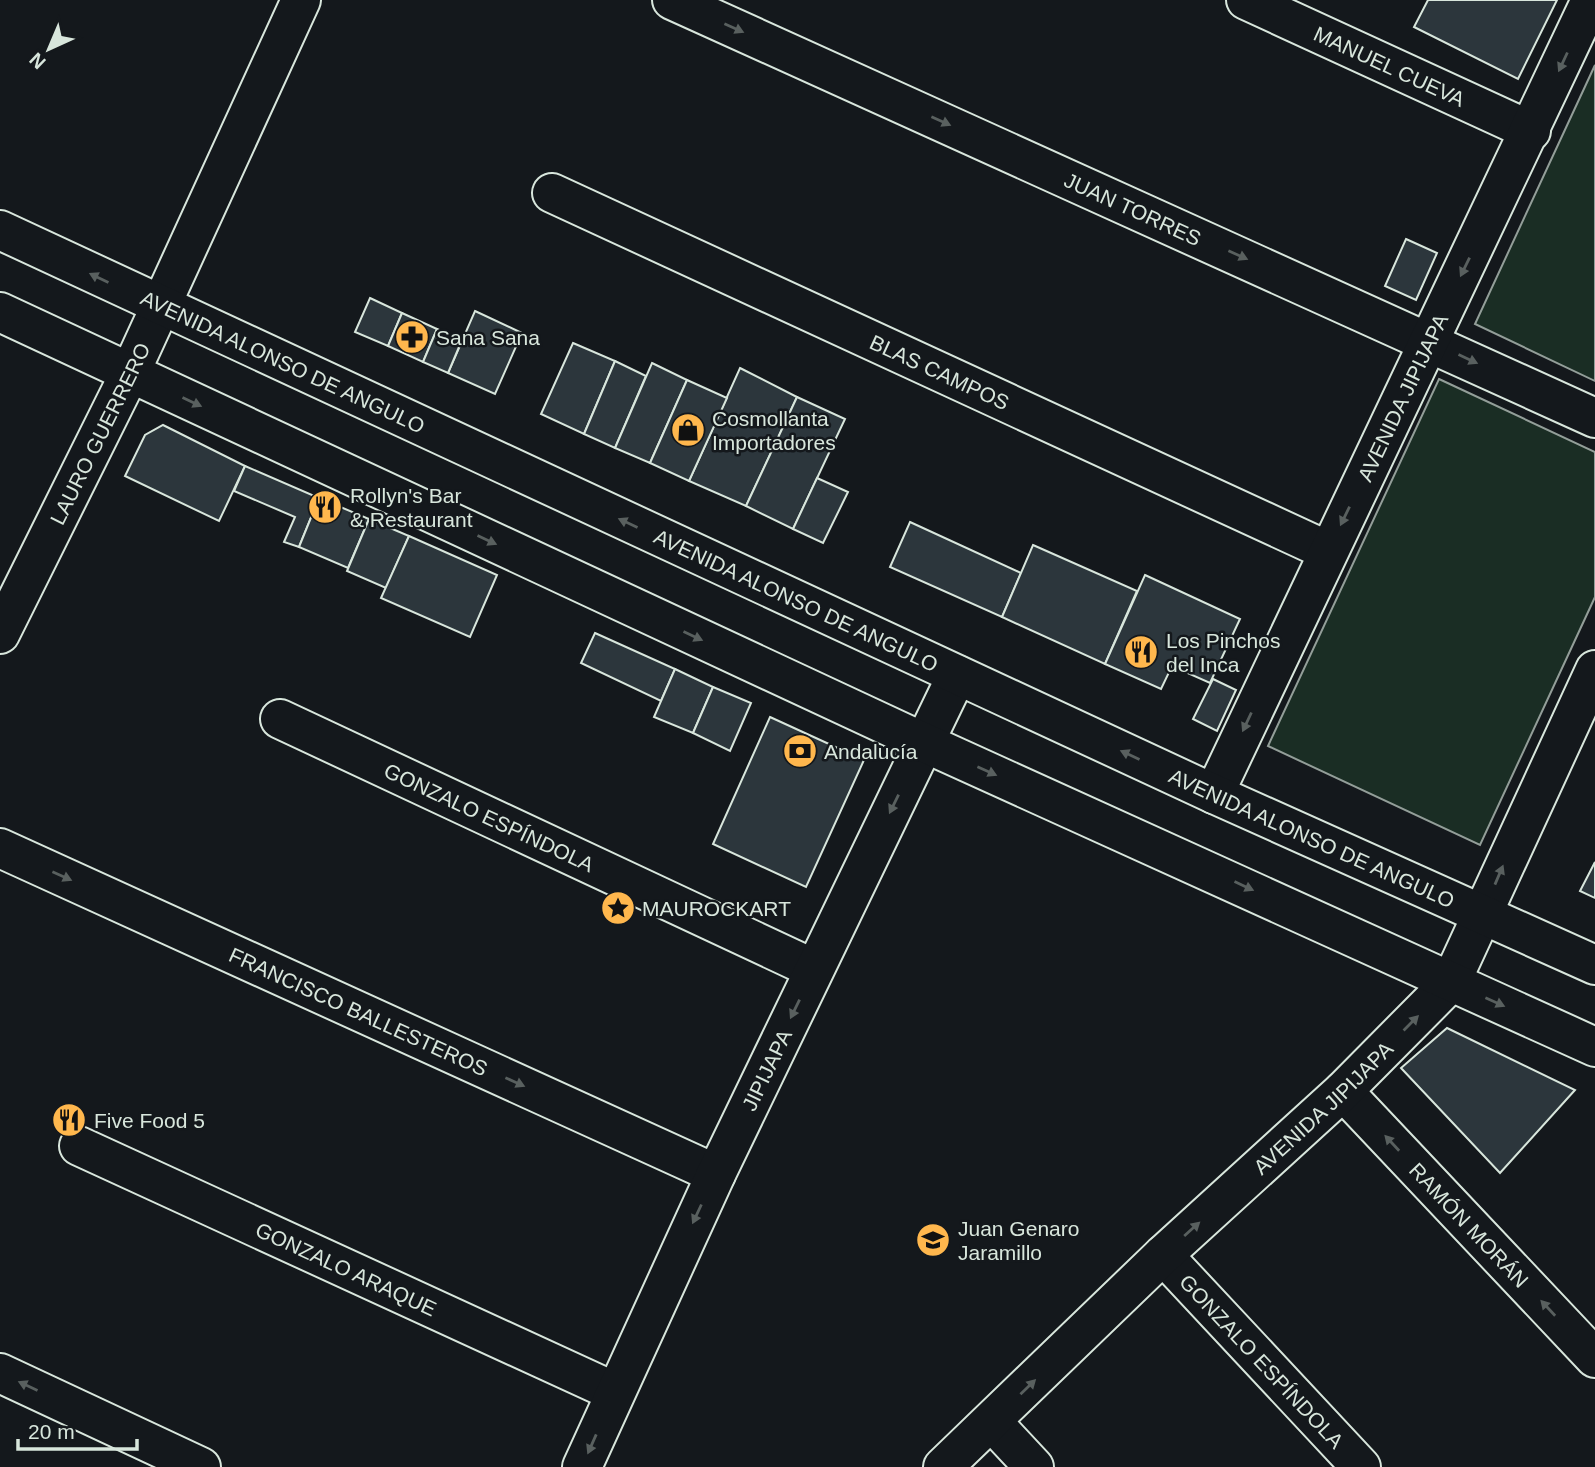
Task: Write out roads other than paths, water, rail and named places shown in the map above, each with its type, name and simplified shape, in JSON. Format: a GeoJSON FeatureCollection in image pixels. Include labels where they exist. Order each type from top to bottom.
{"type":"FeatureCollection","features":[{"type":"Feature","properties":{"kind":"street","name":"LAURO GUERRERO"},"geometry":{"type":"LineString","coordinates":[[0,634],[130,373],[300,0]]}},
{"type":"Feature","properties":{"kind":"street","name":"JUAN TORRES"},"geometry":{"type":"LineString","coordinates":[[672,0],[1595,418]]}},
{"type":"Feature","properties":{"kind":"street","name":"MANUEL CUEVA"},"geometry":{"type":"LineString","coordinates":[[1246,0],[1531,131]]}},
{"type":"Feature","properties":{"kind":"street","name":"AVENIDA JIPIJAPA"},"geometry":{"type":"LineString","coordinates":[[1214,794],[1591,0]]}},
{"type":"Feature","properties":{"kind":"street","name":"BLAS CAMPOS"},"geometry":{"type":"LineString","coordinates":[[552,193],[1328,551]]}},
{"type":"Feature","properties":{"kind":"street","name":"AVENIDA ALONSO DE ANGULO"},"geometry":{"type":"LineString","coordinates":[[0,230],[1214,794],[1595,965]]}},
{"type":"Feature","properties":{"kind":"street"},"geometry":{"type":"LineString","coordinates":[[0,312],[925,743],[1595,1047]]}},
{"type":"Feature","properties":{"kind":"street","name":"JIPIJAPA"},"geometry":{"type":"LineString","coordinates":[[582,1467],[716,1174],[957,675]]}},
{"type":"Feature","properties":{"kind":"street","name":"AVENIDA JIPIJAPA"},"geometry":{"type":"LineString","coordinates":[[943,1467],[1163,1255],[1343,1091],[1451,982],[1594,676]]}},
{"type":"Feature","properties":{"kind":"street","name":"GONZALO ESPÍNDOLA"},"geometry":{"type":"LineString","coordinates":[[280,719],[814,969]]}},
{"type":"Feature","properties":{"kind":"street","name":"FRANCISCO BALLESTEROS"},"geometry":{"type":"LineString","coordinates":[[0,848],[716,1174]]}},
{"type":"Feature","properties":{"kind":"street","name":"RAMÓN MORÁN"},"geometry":{"type":"LineString","coordinates":[[1343,1091],[1595,1358]]}},
{"type":"Feature","properties":{"kind":"street","name":"GONZALO ARAQUE"},"geometry":{"type":"LineString","coordinates":[[79,1146],[615,1392]]}},
{"type":"Feature","properties":{"kind":"street","name":"GONZALO ESPÍNDOLA"},"geometry":{"type":"LineString","coordinates":[[1163,1255],[1361,1467]]}},
{"type":"Feature","properties":{"kind":"street"},"geometry":{"type":"LineString","coordinates":[[0,1373],[201,1467]]}},
{"type":"Feature","properties":{"kind":"street"},"geometry":{"type":"LineString","coordinates":[[992,1422],[1034,1467]]}},
{"type":"Feature","properties":{"kind":"place","name":"Sana Sana"},"geometry":{"type":"Point","coordinates":[412,337]}},
{"type":"Feature","properties":{"kind":"place","name":"Cosmollanta Importadores"},"geometry":{"type":"Point","coordinates":[688,430]}},
{"type":"Feature","properties":{"kind":"place","name":"Rollyn's Bar & Restaurant"},"geometry":{"type":"Point","coordinates":[325,507]}},
{"type":"Feature","properties":{"kind":"place","name":"Los Pinchos del Inca"},"geometry":{"type":"Point","coordinates":[1141,652]}},
{"type":"Feature","properties":{"kind":"place","name":"Andalucía"},"geometry":{"type":"Point","coordinates":[800,751]}},
{"type":"Feature","properties":{"kind":"place","name":"MAUROCKART"},"geometry":{"type":"Point","coordinates":[618,908]}},
{"type":"Feature","properties":{"kind":"place","name":"Five Food 5"},"geometry":{"type":"Point","coordinates":[69,1120]}},
{"type":"Feature","properties":{"kind":"place","name":"Juan Genaro Jaramillo"},"geometry":{"type":"Point","coordinates":[933,1240]}}]}
